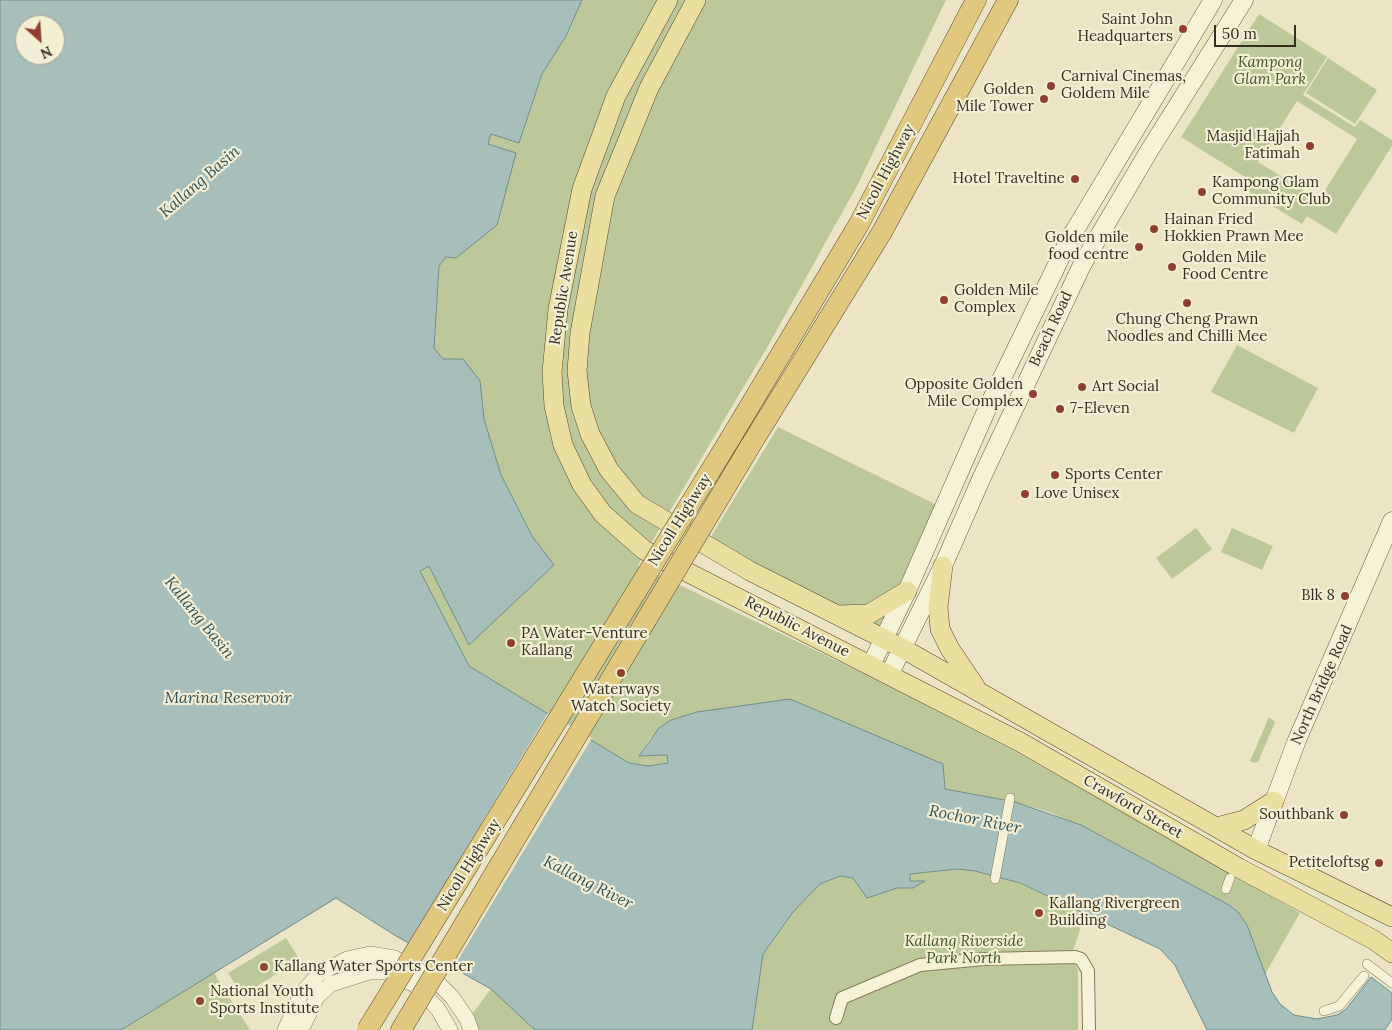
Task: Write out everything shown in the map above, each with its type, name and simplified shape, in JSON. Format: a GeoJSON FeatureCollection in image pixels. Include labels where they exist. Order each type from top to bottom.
{"type":"FeatureCollection","features":[{"type":"Feature","properties":{"kind":"highway"},"geometry":{"type":"LineString","coordinates":[[953,46],[971,0]]}},
{"type":"Feature","properties":{"kind":"highway","name":"Nicoll Highway"},"geometry":{"type":"LineString","coordinates":[[368,1030],[730,439],[859,224],[976,0]]}},
{"type":"Feature","properties":{"kind":"highway","name":"Nicoll Highway"},"geometry":{"type":"LineString","coordinates":[[401,1030],[749,448],[882,232],[1008,0]]}},
{"type":"Feature","properties":{"kind":"main road","name":"Republic Avenue"},"geometry":{"type":"LineString","coordinates":[[668,0],[616,96],[582,189],[558,309],[552,372],[554,406],[563,445],[582,485],[604,514],[644,550],[871,665]]}},
{"type":"Feature","properties":{"kind":"main road","name":"Republic Avenue"},"geometry":{"type":"LineString","coordinates":[[696,0],[649,88],[606,196],[580,333],[577,371],[581,406],[590,434],[609,470],[637,504],[750,571],[832,615],[884,640]]}},
{"type":"Feature","properties":{"kind":"main road","name":"Beach Road"},"geometry":{"type":"LineString","coordinates":[[871,665],[907,592],[987,410],[1069,240],[1213,0]]}},
{"type":"Feature","properties":{"kind":"main road","name":"Beach Road"},"geometry":{"type":"LineString","coordinates":[[889,675],[940,573],[982,477],[1082,265],[1149,151],[1244,0]]}},
{"type":"Feature","properties":{"kind":"main road","name":"North Bridge Road"},"geometry":{"type":"LineString","coordinates":[[1256,850],[1297,740],[1354,614],[1392,521]]}},
{"type":"Feature","properties":{"kind":"main road"},"geometry":{"type":"LineString","coordinates":[[914,573],[924,581],[940,573],[938,607],[940,629],[954,657],[980,693]]}},
{"type":"Feature","properties":{"kind":"main road"},"geometry":{"type":"LineString","coordinates":[[832,615],[869,614],[907,592]]}},
{"type":"Feature","properties":{"kind":"main road","name":"Crawford Street"},"geometry":{"type":"LineString","coordinates":[[884,640],[902,648],[1256,850],[1392,917]]}},
{"type":"Feature","properties":{"kind":"main road","name":"Crawford Street"},"geometry":{"type":"LineString","coordinates":[[871,665],[1020,742],[1239,868],[1382,946]]}},
{"type":"Feature","properties":{"kind":"main road"},"geometry":{"type":"LineString","coordinates":[[1217,828],[1244,820],[1274,801]]}},
{"type":"Feature","properties":{"kind":"main road"},"geometry":{"type":"LineString","coordinates":[[1256,850],[1254,859],[1257,867],[1340,913],[1382,946]]}},
{"type":"Feature","properties":{"kind":"street"},"geometry":{"type":"LineString","coordinates":[[995,879],[1010,798]]}},
{"type":"Feature","properties":{"kind":"street"},"geometry":{"type":"LineString","coordinates":[[1226,889],[1230,878]]}},
{"type":"Feature","properties":{"kind":"street"},"geometry":{"type":"LineString","coordinates":[[285,1030],[301,994],[319,974],[347,959],[370,954],[394,958],[422,972],[440,985],[467,1019],[471,1030]]}},
{"type":"Feature","properties":{"kind":"street"},"geometry":{"type":"LineString","coordinates":[[836,1018],[842,998],[920,965],[984,959],[1075,957],[1081,959],[1088,971],[1089,1030]]}},
{"type":"Feature","properties":{"kind":"street"},"geometry":{"type":"LineString","coordinates":[[1367,964],[1392,983]]}},
{"type":"Feature","properties":{"kind":"street"},"geometry":{"type":"LineString","coordinates":[[301,1030],[317,997],[331,984],[369,972],[386,972],[415,985],[438,1009],[450,1030]]}},
{"type":"Feature","properties":{"kind":"street"},"geometry":{"type":"LineString","coordinates":[[1324,1011],[1339,1006],[1364,976]]}},
{"type":"Feature","properties":{"kind":"green space"},"geometry":{"type":"Polygon","coordinates":[[[582,0],[946,0],[858,184],[768,346],[638,565],[871,677],[1016,752],[1300,913],[1264,976],[1247,925],[1232,907],[1091,830],[1049,812],[1015,802],[651,737],[639,756],[667,755],[668,763],[648,766],[629,763],[469,666],[419,571],[429,566],[554,566],[532,536],[501,475],[484,419],[480,381],[443,359],[434,348],[439,266],[446,257],[491,134],[519,142],[542,74],[566,36],[582,0]]]}},
{"type":"Feature","properties":{"kind":"green space","name":"Kampong Glam Park"},"geometry":{"type":"Polygon","coordinates":[[[1259,14],[1327,57],[1303,95],[1355,127],[1360,120],[1392,140],[1392,146],[1336,234],[1307,216],[1302,224],[1240,186],[1245,177],[1181,137],[1259,14]],[[1297,101],[1258,162],[1319,200],[1357,139],[1297,101]]]}},
{"type":"Feature","properties":{"kind":"green space"},"geometry":{"type":"Polygon","coordinates":[[[1328,58],[1377,90],[1355,124],[1306,93],[1328,58]]]}},
{"type":"Feature","properties":{"kind":"green space"},"geometry":{"type":"Polygon","coordinates":[[[1237,345],[1318,388],[1294,433],[1211,392],[1237,345]]]}},
{"type":"Feature","properties":{"kind":"green space"},"geometry":{"type":"Polygon","coordinates":[[[778,427],[943,508],[884,640],[709,540],[778,427]]]}},
{"type":"Feature","properties":{"kind":"green space"},"geometry":{"type":"Polygon","coordinates":[[[1196,528],[1212,549],[1172,579],[1156,558],[1196,528]]]}},
{"type":"Feature","properties":{"kind":"green space"},"geometry":{"type":"Polygon","coordinates":[[[1232,528],[1273,546],[1262,570],[1221,552],[1232,528]]]}},
{"type":"Feature","properties":{"kind":"green space"},"geometry":{"type":"Polygon","coordinates":[[[1269,717],[1275,722],[1258,762],[1254,763],[1250,761],[1269,717]]]}},
{"type":"Feature","properties":{"kind":"green space","name":"Kallang Riverside Park North"},"geometry":{"type":"Polygon","coordinates":[[[950,869],[970,870],[1016,882],[1085,913],[1071,958],[1078,969],[1078,1030],[752,1030],[763,954],[793,912],[820,884],[840,876],[853,878],[867,898],[897,888],[913,888],[923,881],[910,881],[909,874],[950,869]]]}},
{"type":"Feature","properties":{"kind":"green space","name":"Kallang Water Sports Center"},"geometry":{"type":"Polygon","coordinates":[[[286,938],[300,960],[242,995],[228,973],[286,938]]]}},
{"type":"Feature","properties":{"kind":"green space","name":"National Youth Sports Institute"},"geometry":{"type":"Polygon","coordinates":[[[214,973],[250,1030],[121,1030],[214,973]]]}},
{"type":"Feature","properties":{"kind":"green space"},"geometry":{"type":"Polygon","coordinates":[[[491,989],[535,1030],[479,1030],[473,1013],[491,989]]]}},
{"type":"Feature","properties":{"kind":"water","name":"Marina Reservoir"},"geometry":{"type":"Polygon","coordinates":[[[0,0],[582,0],[566,36],[542,74],[519,143],[491,134],[488,144],[516,153],[497,225],[456,258],[446,257],[439,266],[434,348],[443,359],[463,359],[480,381],[484,419],[501,475],[532,536],[554,565],[469,645],[429,566],[420,571],[469,666],[629,763],[648,766],[668,763],[667,755],[639,756],[659,728],[671,720],[697,712],[790,699],[943,764],[945,789],[1015,802],[1081,825],[1229,905],[1238,912],[1247,925],[1272,992],[1280,1004],[1294,1015],[1317,1019],[1337,1015],[1346,1009],[1371,977],[1392,993],[1392,1019],[1385,1030],[1207,1030],[1175,965],[1160,949],[1020,883],[975,871],[957,869],[910,874],[910,881],[925,881],[913,888],[897,888],[867,898],[853,878],[840,876],[820,884],[793,912],[763,954],[752,1030],[535,1030],[491,989],[396,936],[336,898],[121,1030],[0,1030],[0,0]]]}},
{"type":"Feature","properties":{"kind":"pier"},"geometry":{"type":"Polygon","coordinates":[[[548,713],[592,738],[452,970],[408,945],[548,713]]]}},
{"type":"Feature","properties":{"kind":"place","name":"Saint John Headquarters"},"geometry":{"type":"Point","coordinates":[1183,29]}},
{"type":"Feature","properties":{"kind":"place","name":"Carnival Cinemas, Goldem Mile"},"geometry":{"type":"Point","coordinates":[1051,86]}},
{"type":"Feature","properties":{"kind":"place","name":"Golden Mile Tower"},"geometry":{"type":"Point","coordinates":[1044,99]}},
{"type":"Feature","properties":{"kind":"place","name":"Masjid Hajjah Fatimah"},"geometry":{"type":"Point","coordinates":[1310,146]}},
{"type":"Feature","properties":{"kind":"place","name":"Hotel Traveltine"},"geometry":{"type":"Point","coordinates":[1075,179]}},
{"type":"Feature","properties":{"kind":"place","name":"Kampong Glam Community Club"},"geometry":{"type":"Point","coordinates":[1202,192]}},
{"type":"Feature","properties":{"kind":"place","name":"Hainan Fried Hokkien Prawn Mee"},"geometry":{"type":"Point","coordinates":[1154,229]}},
{"type":"Feature","properties":{"kind":"place","name":"Golden mile food centre"},"geometry":{"type":"Point","coordinates":[1139,247]}},
{"type":"Feature","properties":{"kind":"place","name":"Golden Mile Food Centre"},"geometry":{"type":"Point","coordinates":[1172,267]}},
{"type":"Feature","properties":{"kind":"place","name":"Golden Mile Complex"},"geometry":{"type":"Point","coordinates":[944,300]}},
{"type":"Feature","properties":{"kind":"place","name":"Chung Cheng Prawn Noodles and Chilli Mee"},"geometry":{"type":"Point","coordinates":[1187,303]}},
{"type":"Feature","properties":{"kind":"place","name":"Art Social"},"geometry":{"type":"Point","coordinates":[1082,387]}},
{"type":"Feature","properties":{"kind":"place","name":"Opposite Golden Mile Complex"},"geometry":{"type":"Point","coordinates":[1033,394]}},
{"type":"Feature","properties":{"kind":"place","name":"7-Eleven"},"geometry":{"type":"Point","coordinates":[1060,409]}},
{"type":"Feature","properties":{"kind":"place","name":"Sports Center"},"geometry":{"type":"Point","coordinates":[1055,475]}},
{"type":"Feature","properties":{"kind":"place","name":"Love Unisex"},"geometry":{"type":"Point","coordinates":[1025,494]}},
{"type":"Feature","properties":{"kind":"place","name":"Blk 8"},"geometry":{"type":"Point","coordinates":[1345,596]}},
{"type":"Feature","properties":{"kind":"place","name":"PA Water-Venture Kallang"},"geometry":{"type":"Point","coordinates":[511,643]}},
{"type":"Feature","properties":{"kind":"place","name":"Waterways Watch Society"},"geometry":{"type":"Point","coordinates":[621,673]}},
{"type":"Feature","properties":{"kind":"place","name":"Southbank"},"geometry":{"type":"Point","coordinates":[1344,815]}},
{"type":"Feature","properties":{"kind":"place","name":"Petiteloftsg"},"geometry":{"type":"Point","coordinates":[1379,863]}},
{"type":"Feature","properties":{"kind":"place","name":"Kallang Rivergreen Building"},"geometry":{"type":"Point","coordinates":[1039,913]}},
{"type":"Feature","properties":{"kind":"place","name":"Kallang Water Sports Center"},"geometry":{"type":"Point","coordinates":[264,967]}},
{"type":"Feature","properties":{"kind":"place","name":"National Youth Sports Institute"},"geometry":{"type":"Point","coordinates":[200,1001]}},
{"type":"Feature","properties":{"kind":"water label","name":"Kallang Basin"},"geometry":{"type":"Point","coordinates":[200,182]}},
{"type":"Feature","properties":{"kind":"water label","name":"Kallang Basin"},"geometry":{"type":"Point","coordinates":[199,618]}},
{"type":"Feature","properties":{"kind":"water label","name":"Rochor River"},"geometry":{"type":"Point","coordinates":[975,820]}},
{"type":"Feature","properties":{"kind":"water label","name":"Kallang River"},"geometry":{"type":"Point","coordinates":[588,883]}}]}
